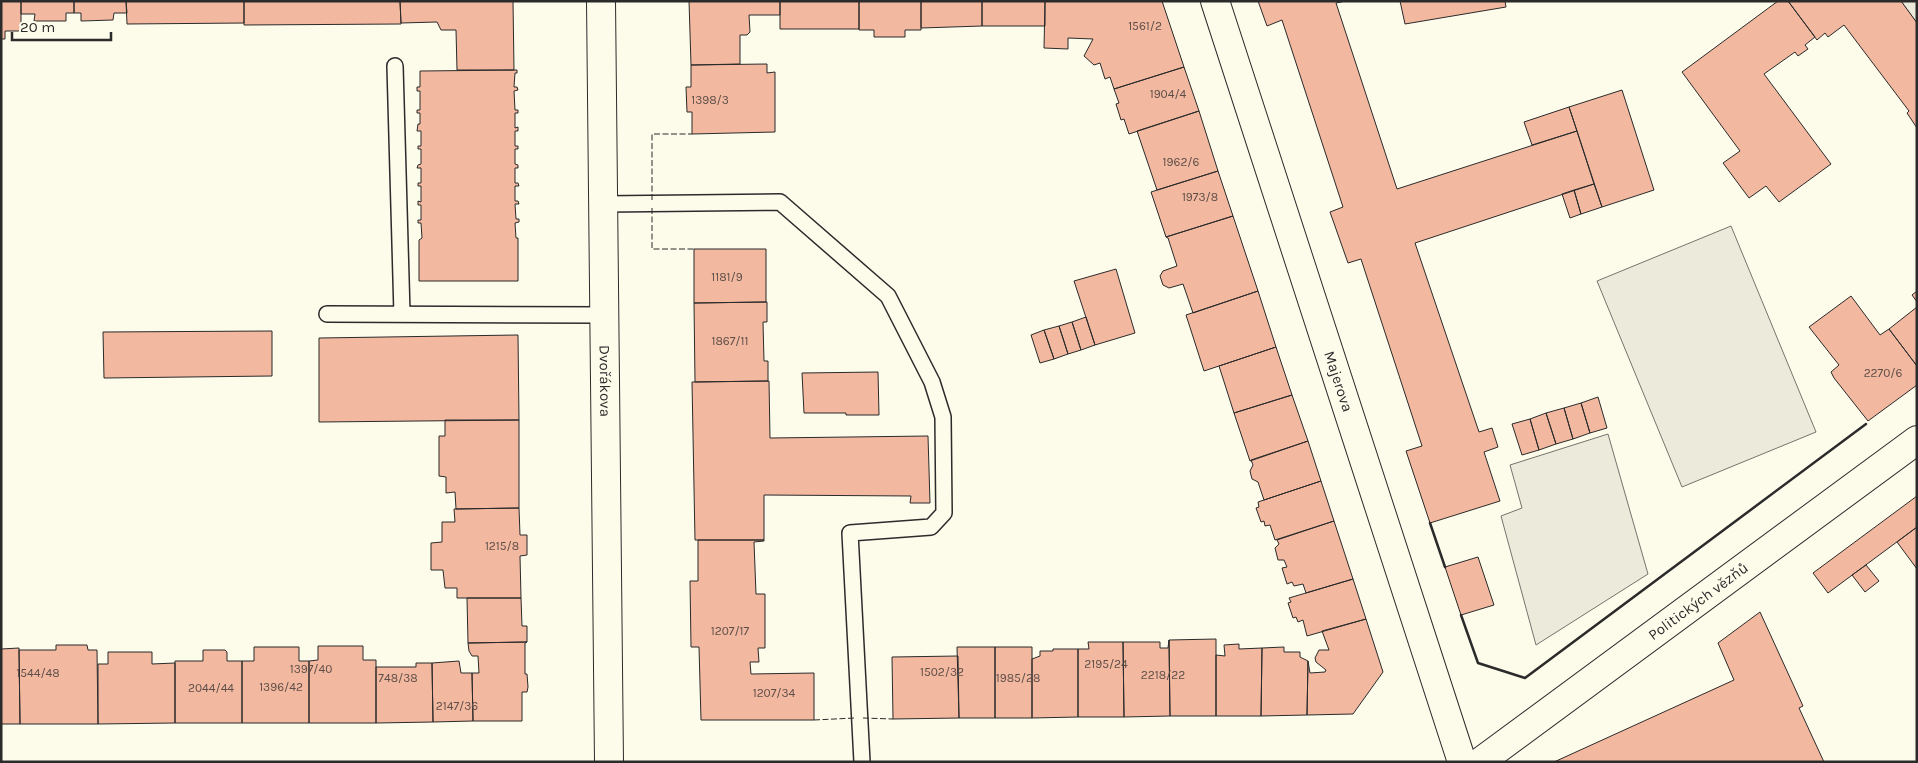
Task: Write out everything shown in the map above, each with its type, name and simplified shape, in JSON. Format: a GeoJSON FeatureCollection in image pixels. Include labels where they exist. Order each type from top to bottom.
{"type":"FeatureCollection","features":[{"type":"Feature","properties":{"kind":"street","name":"Dvořákova"},"geometry":{"type":"LineString","coordinates":[[601,1],[609,762]]}},
{"type":"Feature","properties":{"kind":"street","name":"Majerova"},"geometry":{"type":"LineString","coordinates":[[1215,1],[1462,762]]}},
{"type":"Feature","properties":{"kind":"street","name":"Politických vězňů"},"geometry":{"type":"LineString","coordinates":[[1480,762],[1917,440]]}},
{"type":"Feature","properties":{"kind":"lane"},"geometry":{"type":"LineString","coordinates":[[395,66],[402,314]]}},
{"type":"Feature","properties":{"kind":"lane"},"geometry":{"type":"LineString","coordinates":[[604,204],[780,202],[888,296],[932,382],[943,417],[944,513],[931,527],[850,533],[862,762]]}},
{"type":"Feature","properties":{"kind":"lane"},"geometry":{"type":"LineString","coordinates":[[327,314],[605,315]]}},
{"type":"Feature","properties":{"kind":"shaded area"},"geometry":{"type":"Polygon","coordinates":[[[1901,1],[1917,1],[1917,23],[1901,1]]]}},
{"type":"Feature","properties":{"kind":"shaded area"},"geometry":{"type":"Polygon","coordinates":[[[1731,226],[1816,432],[1682,487],[1597,281],[1731,226]]]}},
{"type":"Feature","properties":{"kind":"shaded area"},"geometry":{"type":"Polygon","coordinates":[[[1608,434],[1648,574],[1536,645],[1501,516],[1522,508],[1510,465],[1608,434]]]}},
{"type":"Feature","properties":{"kind":"building"},"geometry":{"type":"Polygon","coordinates":[[[1,1],[21,1],[21,31],[5,31],[5,39],[1,39],[1,1]]]}},
{"type":"Feature","properties":{"kind":"building"},"geometry":{"type":"Polygon","coordinates":[[[21,1],[74,1],[74,13],[66,13],[66,21],[34,21],[35,14],[21,14],[21,1]]]}},
{"type":"Feature","properties":{"kind":"building"},"geometry":{"type":"Polygon","coordinates":[[[74,1],[126,1],[127,13],[114,13],[113,20],[81,21],[81,13],[74,13],[74,1]]]}},
{"type":"Feature","properties":{"kind":"building"},"geometry":{"type":"Polygon","coordinates":[[[126,1],[244,1],[244,23],[127,24],[126,1]]]}},
{"type":"Feature","properties":{"kind":"building"},"geometry":{"type":"Polygon","coordinates":[[[244,1],[400,1],[401,24],[244,25],[244,1]]]}},
{"type":"Feature","properties":{"kind":"building"},"geometry":{"type":"Polygon","coordinates":[[[400,1],[513,1],[514,70],[457,70],[456,30],[441,30],[437,22],[401,23],[400,1]]]}},
{"type":"Feature","properties":{"kind":"building"},"geometry":{"type":"Polygon","coordinates":[[[689,1],[780,1],[780,15],[749,15],[750,32],[747,35],[740,35],[740,64],[691,65],[689,1]]]}},
{"type":"Feature","properties":{"kind":"building"},"geometry":{"type":"Polygon","coordinates":[[[780,1],[859,1],[859,29],[780,29],[780,1]]]}},
{"type":"Feature","properties":{"kind":"building"},"geometry":{"type":"Polygon","coordinates":[[[859,1],[921,1],[921,30],[905,30],[905,37],[874,37],[874,30],[859,30],[859,1]]]}},
{"type":"Feature","properties":{"kind":"building"},"geometry":{"type":"Polygon","coordinates":[[[921,1],[982,1],[982,26],[921,28],[921,1]]]}},
{"type":"Feature","properties":{"kind":"building"},"geometry":{"type":"Polygon","coordinates":[[[982,1],[1045,1],[1045,26],[982,26],[982,1]]]}},
{"type":"Feature","properties":{"kind":"building"},"geometry":{"type":"Polygon","coordinates":[[[1045,1],[1162,1],[1184,67],[1114,89],[1110,77],[1105,79],[1100,63],[1094,65],[1084,56],[1093,39],[1068,38],[1068,49],[1044,48],[1045,1]]]}},
{"type":"Feature","properties":{"kind":"building"},"geometry":{"type":"Polygon","coordinates":[[[1258,1],[1346,1],[1336,3],[1397,189],[1577,131],[1594,184],[1415,243],[1479,432],[1492,428],[1498,447],[1484,452],[1500,501],[1430,523],[1406,451],[1422,446],[1361,259],[1348,263],[1330,212],[1343,207],[1282,20],[1267,26],[1258,1]]]}},
{"type":"Feature","properties":{"kind":"building"},"geometry":{"type":"Polygon","coordinates":[[[1400,1],[1505,1],[1506,7],[1405,24],[1400,1]]]}},
{"type":"Feature","properties":{"kind":"building"},"geometry":{"type":"Polygon","coordinates":[[[1778,1],[1788,1],[1815,37],[1805,45],[1808,49],[1798,56],[1795,52],[1764,74],[1831,164],[1779,202],[1766,186],[1749,198],[1723,163],[1740,151],[1682,72],[1778,1]]]}},
{"type":"Feature","properties":{"kind":"building"},"geometry":{"type":"Polygon","coordinates":[[[1788,1],[1901,1],[1917,23],[1917,128],[1907,113],[1909,111],[1844,25],[1828,37],[1825,33],[1817,40],[1788,1]]]}},
{"type":"Feature","properties":{"kind":"building"},"geometry":{"type":"Polygon","coordinates":[[[767,64],[767,73],[775,72],[775,132],[692,134],[692,112],[687,112],[686,87],[691,87],[691,65],[767,64]]]}},
{"type":"Feature","properties":{"kind":"building"},"geometry":{"type":"Polygon","coordinates":[[[1184,67],[1199,111],[1129,134],[1124,119],[1121,120],[1116,104],[1119,103],[1114,89],[1184,67]]]}},
{"type":"Feature","properties":{"kind":"building"},"geometry":{"type":"Polygon","coordinates":[[[517,70],[514,87],[517,87],[518,90],[514,91],[515,110],[518,110],[518,113],[515,113],[515,128],[518,127],[518,131],[515,131],[515,146],[518,146],[518,149],[515,149],[515,164],[518,165],[518,168],[515,168],[515,183],[518,183],[519,186],[515,186],[515,201],[518,201],[519,204],[515,204],[516,219],[519,219],[519,222],[515,223],[516,238],[518,238],[518,281],[419,281],[419,240],[422,238],[421,223],[418,223],[418,220],[421,220],[421,205],[418,205],[418,201],[421,202],[421,186],[418,186],[418,183],[421,183],[421,168],[417,168],[421,164],[421,149],[418,149],[418,146],[421,146],[421,131],[417,131],[418,124],[420,124],[420,113],[417,113],[417,110],[420,110],[420,91],[417,91],[417,87],[420,87],[420,71],[517,70]]]}},
{"type":"Feature","properties":{"kind":"building"},"geometry":{"type":"Polygon","coordinates":[[[1622,90],[1654,190],[1602,207],[1569,107],[1622,90]]]}},
{"type":"Feature","properties":{"kind":"building"},"geometry":{"type":"Polygon","coordinates":[[[1569,107],[1577,131],[1532,145],[1524,122],[1569,107]]]}},
{"type":"Feature","properties":{"kind":"building"},"geometry":{"type":"Polygon","coordinates":[[[1199,111],[1218,171],[1157,190],[1137,131],[1199,111]]]}},
{"type":"Feature","properties":{"kind":"building"},"geometry":{"type":"Polygon","coordinates":[[[1218,171],[1233,216],[1166,237],[1151,192],[1218,171]]]}},
{"type":"Feature","properties":{"kind":"building"},"geometry":{"type":"Polygon","coordinates":[[[1594,184],[1602,207],[1581,214],[1574,190],[1594,184]]]}},
{"type":"Feature","properties":{"kind":"building"},"geometry":{"type":"Polygon","coordinates":[[[1574,190],[1581,214],[1570,218],[1562,194],[1574,190]]]}},
{"type":"Feature","properties":{"kind":"building"},"geometry":{"type":"Polygon","coordinates":[[[1233,216],[1258,291],[1193,313],[1183,284],[1169,288],[1163,285],[1160,276],[1163,271],[1177,266],[1168,238],[1166,237],[1233,216]]]}},
{"type":"Feature","properties":{"kind":"building"},"geometry":{"type":"Polygon","coordinates":[[[694,249],[766,249],[766,302],[694,303],[694,249]]]}},
{"type":"Feature","properties":{"kind":"building"},"geometry":{"type":"Polygon","coordinates":[[[1116,269],[1135,333],[1095,345],[1074,281],[1116,269]]]}},
{"type":"Feature","properties":{"kind":"building"},"geometry":{"type":"Polygon","coordinates":[[[1258,291],[1276,347],[1204,371],[1186,315],[1258,291]]]}},
{"type":"Feature","properties":{"kind":"building"},"geometry":{"type":"Polygon","coordinates":[[[1917,291],[1917,302],[1912,295],[1917,291]]]}},
{"type":"Feature","properties":{"kind":"building"},"geometry":{"type":"Polygon","coordinates":[[[1851,296],[1880,335],[1889,329],[1917,366],[1917,385],[1868,421],[1834,378],[1831,372],[1839,365],[1809,327],[1851,296]]]}},
{"type":"Feature","properties":{"kind":"building"},"geometry":{"type":"Polygon","coordinates":[[[767,302],[767,322],[763,322],[764,361],[768,361],[768,381],[695,382],[694,303],[767,302]]]}},
{"type":"Feature","properties":{"kind":"building"},"geometry":{"type":"Polygon","coordinates":[[[1917,307],[1917,366],[1889,329],[1917,307]]]}},
{"type":"Feature","properties":{"kind":"building"},"geometry":{"type":"Polygon","coordinates":[[[1086,317],[1095,345],[1081,350],[1072,322],[1086,317]]]}},
{"type":"Feature","properties":{"kind":"building"},"geometry":{"type":"Polygon","coordinates":[[[1072,322],[1081,350],[1068,354],[1059,326],[1072,322]]]}},
{"type":"Feature","properties":{"kind":"building"},"geometry":{"type":"Polygon","coordinates":[[[1059,326],[1068,354],[1054,359],[1044,330],[1059,326]]]}},
{"type":"Feature","properties":{"kind":"building"},"geometry":{"type":"Polygon","coordinates":[[[1044,330],[1054,359],[1040,363],[1031,335],[1044,330]]]}},
{"type":"Feature","properties":{"kind":"building"},"geometry":{"type":"Polygon","coordinates":[[[272,331],[272,376],[104,378],[103,332],[272,331]]]}},
{"type":"Feature","properties":{"kind":"building"},"geometry":{"type":"Polygon","coordinates":[[[518,335],[519,420],[319,422],[319,338],[518,335]]]}},
{"type":"Feature","properties":{"kind":"building"},"geometry":{"type":"Polygon","coordinates":[[[1276,347],[1292,395],[1234,413],[1219,366],[1276,347]]]}},
{"type":"Feature","properties":{"kind":"building"},"geometry":{"type":"Polygon","coordinates":[[[878,372],[879,415],[804,413],[802,373],[878,372]]]}},
{"type":"Feature","properties":{"kind":"building"},"geometry":{"type":"Polygon","coordinates":[[[769,381],[770,438],[928,436],[930,503],[910,503],[911,496],[764,495],[764,540],[695,540],[692,382],[769,381]]]}},
{"type":"Feature","properties":{"kind":"building"},"geometry":{"type":"Polygon","coordinates":[[[1292,395],[1308,441],[1250,461],[1234,413],[1292,395]]]}},
{"type":"Feature","properties":{"kind":"building"},"geometry":{"type":"Polygon","coordinates":[[[1598,397],[1607,428],[1590,433],[1581,403],[1598,397]]]}},
{"type":"Feature","properties":{"kind":"building"},"geometry":{"type":"Polygon","coordinates":[[[1581,403],[1590,433],[1573,439],[1564,408],[1581,403]]]}},
{"type":"Feature","properties":{"kind":"building"},"geometry":{"type":"Polygon","coordinates":[[[1564,408],[1573,439],[1556,444],[1546,413],[1564,408]]]}},
{"type":"Feature","properties":{"kind":"building"},"geometry":{"type":"Polygon","coordinates":[[[1546,413],[1556,444],[1539,450],[1530,419],[1546,413]]]}},
{"type":"Feature","properties":{"kind":"building"},"geometry":{"type":"Polygon","coordinates":[[[1530,419],[1539,450],[1522,455],[1512,424],[1530,419]]]}},
{"type":"Feature","properties":{"kind":"building"},"geometry":{"type":"Polygon","coordinates":[[[445,420],[519,420],[519,508],[456,509],[455,492],[446,493],[446,477],[439,476],[439,436],[445,436],[445,420]]]}},
{"type":"Feature","properties":{"kind":"building"},"geometry":{"type":"Polygon","coordinates":[[[1308,441],[1321,481],[1264,500],[1258,482],[1252,479],[1250,471],[1253,465],[1251,460],[1308,441]]]}},
{"type":"Feature","properties":{"kind":"building"},"geometry":{"type":"Polygon","coordinates":[[[1321,481],[1334,521],[1275,540],[1270,525],[1265,526],[1264,521],[1261,522],[1256,508],[1259,507],[1258,502],[1321,481]]]}},
{"type":"Feature","properties":{"kind":"building"},"geometry":{"type":"Polygon","coordinates":[[[1917,496],[1917,527],[1828,593],[1813,573],[1917,496]]]}},
{"type":"Feature","properties":{"kind":"building"},"geometry":{"type":"Polygon","coordinates":[[[519,508],[520,535],[527,535],[527,555],[520,556],[521,598],[457,598],[457,588],[445,588],[443,570],[431,570],[431,543],[442,542],[442,522],[455,522],[454,509],[519,508]]]}},
{"type":"Feature","properties":{"kind":"building"},"geometry":{"type":"Polygon","coordinates":[[[1334,521],[1353,579],[1306,593],[1303,584],[1294,586],[1292,582],[1287,584],[1282,568],[1287,567],[1284,560],[1278,560],[1275,548],[1279,544],[1277,540],[1334,521]]]}},
{"type":"Feature","properties":{"kind":"building"},"geometry":{"type":"Polygon","coordinates":[[[1917,527],[1917,569],[1897,542],[1917,527]]]}},
{"type":"Feature","properties":{"kind":"building"},"geometry":{"type":"Polygon","coordinates":[[[698,540],[764,540],[754,542],[756,594],[765,594],[765,648],[758,648],[759,662],[750,662],[751,674],[814,673],[814,720],[701,720],[699,647],[691,647],[690,581],[698,581],[698,540]]]}},
{"type":"Feature","properties":{"kind":"building"},"geometry":{"type":"Polygon","coordinates":[[[1478,557],[1494,605],[1461,615],[1445,567],[1478,557]]]}},
{"type":"Feature","properties":{"kind":"building"},"geometry":{"type":"Polygon","coordinates":[[[1866,565],[1879,581],[1865,592],[1852,575],[1866,565]]]}},
{"type":"Feature","properties":{"kind":"building"},"geometry":{"type":"Polygon","coordinates":[[[1353,579],[1366,619],[1307,636],[1303,620],[1298,622],[1296,617],[1293,618],[1288,603],[1291,602],[1289,598],[1353,579]]]}},
{"type":"Feature","properties":{"kind":"building"},"geometry":{"type":"Polygon","coordinates":[[[467,598],[521,598],[522,626],[527,626],[527,642],[468,643],[467,598]]]}},
{"type":"Feature","properties":{"kind":"building"},"geometry":{"type":"Polygon","coordinates":[[[1760,612],[1803,706],[1799,708],[1824,762],[1554,762],[1734,680],[1718,643],[1760,612]]]}},
{"type":"Feature","properties":{"kind":"building"},"geometry":{"type":"Polygon","coordinates":[[[1366,619],[1383,672],[1353,714],[1307,715],[1308,661],[1310,673],[1325,672],[1326,670],[1316,662],[1315,658],[1319,650],[1329,650],[1322,631],[1366,619]]]}},
{"type":"Feature","properties":{"kind":"building"},"geometry":{"type":"Polygon","coordinates":[[[1216,639],[1216,716],[1170,716],[1169,640],[1216,639]]]}},
{"type":"Feature","properties":{"kind":"building"},"geometry":{"type":"Polygon","coordinates":[[[1169,640],[1170,716],[1124,717],[1123,642],[1160,642],[1160,648],[1168,648],[1169,640]]]}},
{"type":"Feature","properties":{"kind":"building"},"geometry":{"type":"Polygon","coordinates":[[[527,642],[525,643],[525,674],[527,674],[528,687],[527,692],[522,692],[522,721],[473,721],[472,673],[479,673],[478,656],[472,656],[468,643],[527,642]]]}},
{"type":"Feature","properties":{"kind":"building"},"geometry":{"type":"Polygon","coordinates":[[[1088,642],[1123,642],[1124,717],[1078,717],[1078,649],[1089,649],[1088,642]]]}},
{"type":"Feature","properties":{"kind":"building"},"geometry":{"type":"Polygon","coordinates":[[[1239,644],[1239,649],[1262,648],[1261,716],[1216,716],[1216,655],[1225,656],[1224,645],[1239,644]]]}},
{"type":"Feature","properties":{"kind":"building"},"geometry":{"type":"Polygon","coordinates":[[[56,645],[87,645],[88,650],[97,650],[98,724],[20,724],[19,650],[56,650],[56,645]]]}},
{"type":"Feature","properties":{"kind":"building"},"geometry":{"type":"Polygon","coordinates":[[[318,646],[363,646],[363,660],[376,660],[376,723],[309,723],[309,661],[318,660],[318,646]]]}},
{"type":"Feature","properties":{"kind":"building"},"geometry":{"type":"Polygon","coordinates":[[[254,647],[299,647],[299,661],[309,661],[309,723],[242,723],[242,661],[254,661],[254,647]]]}},
{"type":"Feature","properties":{"kind":"building"},"geometry":{"type":"Polygon","coordinates":[[[957,647],[995,647],[995,718],[959,718],[957,647]]]}},
{"type":"Feature","properties":{"kind":"building"},"geometry":{"type":"Polygon","coordinates":[[[995,647],[1032,647],[1032,718],[995,718],[995,647]]]}},
{"type":"Feature","properties":{"kind":"building"},"geometry":{"type":"Polygon","coordinates":[[[1284,647],[1284,652],[1300,652],[1300,657],[1308,661],[1307,715],[1261,716],[1262,648],[1284,647]]]}},
{"type":"Feature","properties":{"kind":"building"},"geometry":{"type":"Polygon","coordinates":[[[19,648],[20,724],[1,724],[1,649],[19,648]]]}},
{"type":"Feature","properties":{"kind":"building"},"geometry":{"type":"Polygon","coordinates":[[[1053,649],[1078,649],[1078,717],[1032,718],[1032,659],[1040,656],[1040,651],[1053,651],[1053,649]]]}},
{"type":"Feature","properties":{"kind":"building"},"geometry":{"type":"Polygon","coordinates":[[[203,650],[225,650],[227,652],[227,661],[242,661],[242,723],[175,723],[175,661],[203,661],[203,650]]]}},
{"type":"Feature","properties":{"kind":"building"},"geometry":{"type":"Polygon","coordinates":[[[108,652],[152,652],[152,664],[175,663],[175,723],[98,724],[98,664],[108,664],[108,652]]]}},
{"type":"Feature","properties":{"kind":"building"},"geometry":{"type":"Polygon","coordinates":[[[958,656],[959,718],[893,719],[892,657],[958,656]]]}},
{"type":"Feature","properties":{"kind":"building"},"geometry":{"type":"Polygon","coordinates":[[[459,661],[461,673],[472,673],[473,721],[433,722],[432,663],[459,661]]]}},
{"type":"Feature","properties":{"kind":"building"},"geometry":{"type":"Polygon","coordinates":[[[416,663],[432,663],[433,722],[376,723],[376,667],[416,667],[416,663]]]}},
{"type":"Feature","properties":{"kind":"fence"},"geometry":{"type":"LineString","coordinates":[[652,200],[652,134],[692,134]]}},
{"type":"Feature","properties":{"kind":"fence"},"geometry":{"type":"LineString","coordinates":[[652,208],[652,249],[694,249]]}},
{"type":"Feature","properties":{"kind":"fence"},"geometry":{"type":"LineString","coordinates":[[814,720],[855,718]]}},
{"type":"Feature","properties":{"kind":"fence"},"geometry":{"type":"LineString","coordinates":[[863,718],[893,719]]}},
{"type":"Feature","properties":{"kind":"wall"},"geometry":{"type":"LineString","coordinates":[[1461,615],[1478,663],[1525,678],[1866,424]]}},
{"type":"Feature","properties":{"kind":"wall"},"geometry":{"type":"LineString","coordinates":[[1430,523],[1445,567]]}}]}
